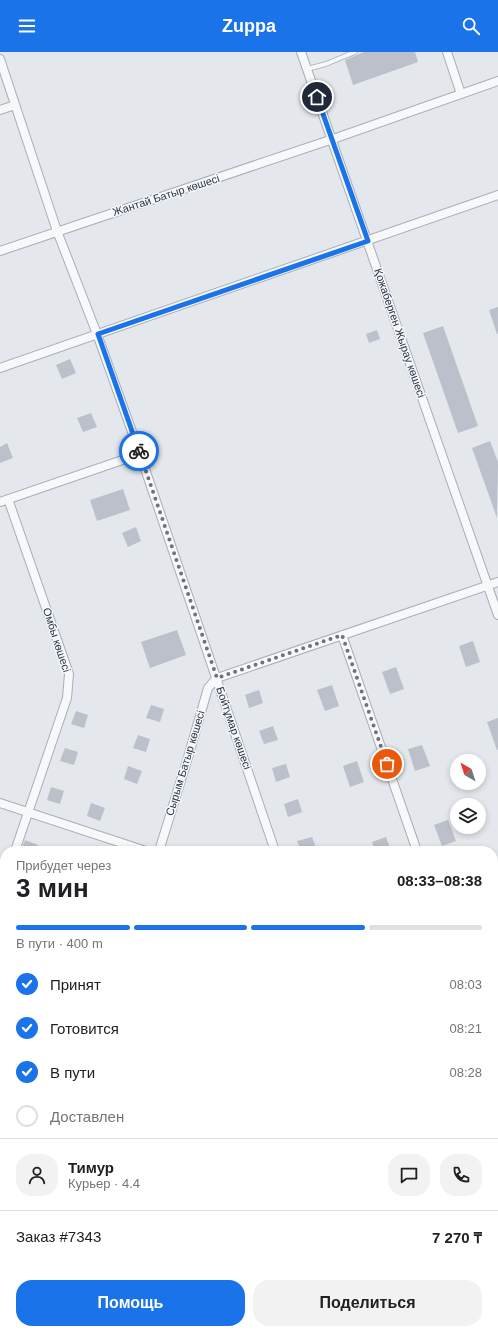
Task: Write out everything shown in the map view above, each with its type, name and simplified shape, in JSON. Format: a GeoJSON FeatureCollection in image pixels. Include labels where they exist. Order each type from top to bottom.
{"type":"FeatureCollection","features":[{"type":"Feature","properties":{"kind":"street","name":"Қожаберген Жырау көшесі"},"geometry":{"type":"LineString","coordinates":[[301,52],[333,139],[498,615]]}},
{"type":"Feature","properties":{"kind":"street"},"geometry":{"type":"LineString","coordinates":[[447,52],[461,94],[498,81]]}},
{"type":"Feature","properties":{"kind":"street","name":"Бойтұмар көшесі"},"geometry":{"type":"LineString","coordinates":[[0,59],[57,231],[98,334],[140,454],[273,846]]}},
{"type":"Feature","properties":{"kind":"street","name":"Жантай Батыр көшесі"},"geometry":{"type":"LineString","coordinates":[[0,251],[333,139],[461,94]]}},
{"type":"Feature","properties":{"kind":"street"},"geometry":{"type":"LineString","coordinates":[[0,110],[15,105]]}},
{"type":"Feature","properties":{"kind":"street"},"geometry":{"type":"LineString","coordinates":[[0,368],[497,198]]}},
{"type":"Feature","properties":{"kind":"street"},"geometry":{"type":"LineString","coordinates":[[0,502],[140,454]]}},
{"type":"Feature","properties":{"kind":"street","name":"Омбы көшесі"},"geometry":{"type":"LineString","coordinates":[[8,500],[70,674],[67,698],[17,846]]}},
{"type":"Feature","properties":{"kind":"street"},"geometry":{"type":"LineString","coordinates":[[217,678],[498,582]]}},
{"type":"Feature","properties":{"kind":"street"},"geometry":{"type":"LineString","coordinates":[[342,635],[415,846]]}},
{"type":"Feature","properties":{"kind":"street","name":"Сырым Батыр көшесі"},"geometry":{"type":"LineString","coordinates":[[161,846],[208,688],[217,678]]}},
{"type":"Feature","properties":{"kind":"street"},"geometry":{"type":"LineString","coordinates":[[0,802],[131,846]]}},
{"type":"Feature","properties":{"kind":"lane"},"geometry":{"type":"LineString","coordinates":[[307,70],[355,52]]}},
{"type":"Feature","properties":{"kind":"building"},"geometry":{"type":"Polygon","coordinates":[[[364,52],[415,52],[418,62],[353,85],[345,60],[364,52]]]}},
{"type":"Feature","properties":{"kind":"building"},"geometry":{"type":"Polygon","coordinates":[[[498,307],[498,334],[497,334],[489,310],[498,307]]]}},
{"type":"Feature","properties":{"kind":"building"},"geometry":{"type":"Polygon","coordinates":[[[443,326],[478,426],[458,433],[423,333],[443,326]]]}},
{"type":"Feature","properties":{"kind":"building"},"geometry":{"type":"Polygon","coordinates":[[[377,330],[380,339],[369,343],[366,334],[377,330]]]}},
{"type":"Feature","properties":{"kind":"building"},"geometry":{"type":"Polygon","coordinates":[[[70,359],[76,373],[62,379],[56,365],[70,359]]]}},
{"type":"Feature","properties":{"kind":"building"},"geometry":{"type":"Polygon","coordinates":[[[91,413],[97,427],[83,432],[77,418],[91,413]]]}},
{"type":"Feature","properties":{"kind":"building"},"geometry":{"type":"Polygon","coordinates":[[[490,441],[498,462],[497,518],[472,448],[490,441]]]}},
{"type":"Feature","properties":{"kind":"building"},"geometry":{"type":"Polygon","coordinates":[[[7,443],[13,458],[0,463],[0,447],[7,443]]]}},
{"type":"Feature","properties":{"kind":"building"},"geometry":{"type":"Polygon","coordinates":[[[123,489],[130,510],[97,521],[90,500],[123,489]]]}},
{"type":"Feature","properties":{"kind":"building"},"geometry":{"type":"Polygon","coordinates":[[[136,527],[141,541],[128,547],[122,533],[136,527]]]}},
{"type":"Feature","properties":{"kind":"building"},"geometry":{"type":"Polygon","coordinates":[[[177,630],[186,655],[150,668],[141,642],[177,630]]]}},
{"type":"Feature","properties":{"kind":"building"},"geometry":{"type":"Polygon","coordinates":[[[473,641],[480,662],[466,667],[459,646],[473,641]]]}},
{"type":"Feature","properties":{"kind":"building"},"geometry":{"type":"Polygon","coordinates":[[[396,667],[404,689],[390,694],[382,672],[396,667]]]}},
{"type":"Feature","properties":{"kind":"building"},"geometry":{"type":"Polygon","coordinates":[[[332,685],[339,706],[325,711],[317,690],[332,685]]]}},
{"type":"Feature","properties":{"kind":"building"},"geometry":{"type":"Polygon","coordinates":[[[259,690],[263,703],[249,708],[245,695],[259,690]]]}},
{"type":"Feature","properties":{"kind":"building"},"geometry":{"type":"Polygon","coordinates":[[[151,705],[164,709],[160,722],[146,718],[151,705]]]}},
{"type":"Feature","properties":{"kind":"building"},"geometry":{"type":"Polygon","coordinates":[[[76,711],[88,715],[84,728],[71,724],[76,711]]]}},
{"type":"Feature","properties":{"kind":"building"},"geometry":{"type":"Polygon","coordinates":[[[498,718],[498,750],[497,750],[487,722],[498,718]]]}},
{"type":"Feature","properties":{"kind":"building"},"geometry":{"type":"Polygon","coordinates":[[[273,726],[278,740],[264,744],[259,731],[273,726]]]}},
{"type":"Feature","properties":{"kind":"building"},"geometry":{"type":"Polygon","coordinates":[[[138,735],[150,739],[146,752],[133,748],[138,735]]]}},
{"type":"Feature","properties":{"kind":"building"},"geometry":{"type":"Polygon","coordinates":[[[422,745],[430,766],[415,771],[408,749],[422,745]]]}},
{"type":"Feature","properties":{"kind":"building"},"geometry":{"type":"Polygon","coordinates":[[[65,748],[78,752],[74,765],[60,761],[65,748]]]}},
{"type":"Feature","properties":{"kind":"building"},"geometry":{"type":"Polygon","coordinates":[[[357,761],[364,782],[350,787],[343,766],[357,761]]]}},
{"type":"Feature","properties":{"kind":"building"},"geometry":{"type":"Polygon","coordinates":[[[286,764],[290,777],[276,782],[272,768],[286,764]]]}},
{"type":"Feature","properties":{"kind":"building"},"geometry":{"type":"Polygon","coordinates":[[[128,766],[142,771],[137,784],[124,779],[128,766]]]}},
{"type":"Feature","properties":{"kind":"building"},"geometry":{"type":"Polygon","coordinates":[[[51,787],[64,791],[60,804],[47,800],[51,787]]]}},
{"type":"Feature","properties":{"kind":"building"},"geometry":{"type":"Polygon","coordinates":[[[298,799],[302,812],[288,817],[284,804],[298,799]]]}},
{"type":"Feature","properties":{"kind":"building"},"geometry":{"type":"Polygon","coordinates":[[[91,803],[105,808],[100,821],[87,816],[91,803]]]}},
{"type":"Feature","properties":{"kind":"building"},"geometry":{"type":"Polygon","coordinates":[[[448,820],[450,825],[450,834],[453,834],[456,841],[442,846],[434,825],[448,820]]]}},
{"type":"Feature","properties":{"kind":"building"},"geometry":{"type":"Polygon","coordinates":[[[312,837],[315,846],[299,846],[297,841],[312,837]]]}},
{"type":"Feature","properties":{"kind":"building"},"geometry":{"type":"Polygon","coordinates":[[[386,837],[389,846],[373,846],[372,842],[386,837]]]}},
{"type":"Feature","properties":{"kind":"building"},"geometry":{"type":"Polygon","coordinates":[[[25,840],[38,845],[38,846],[23,846],[25,840]]]}},
{"type":"Feature","properties":{"kind":"way so far"},"geometry":{"type":"LineString","coordinates":[[139,451],[217,678],[342,635],[387,764]]}},
{"type":"Feature","properties":{"kind":"route"},"geometry":{"type":"LineString","coordinates":[[139,451],[98,334],[368,241],[317,97]]}}]}
